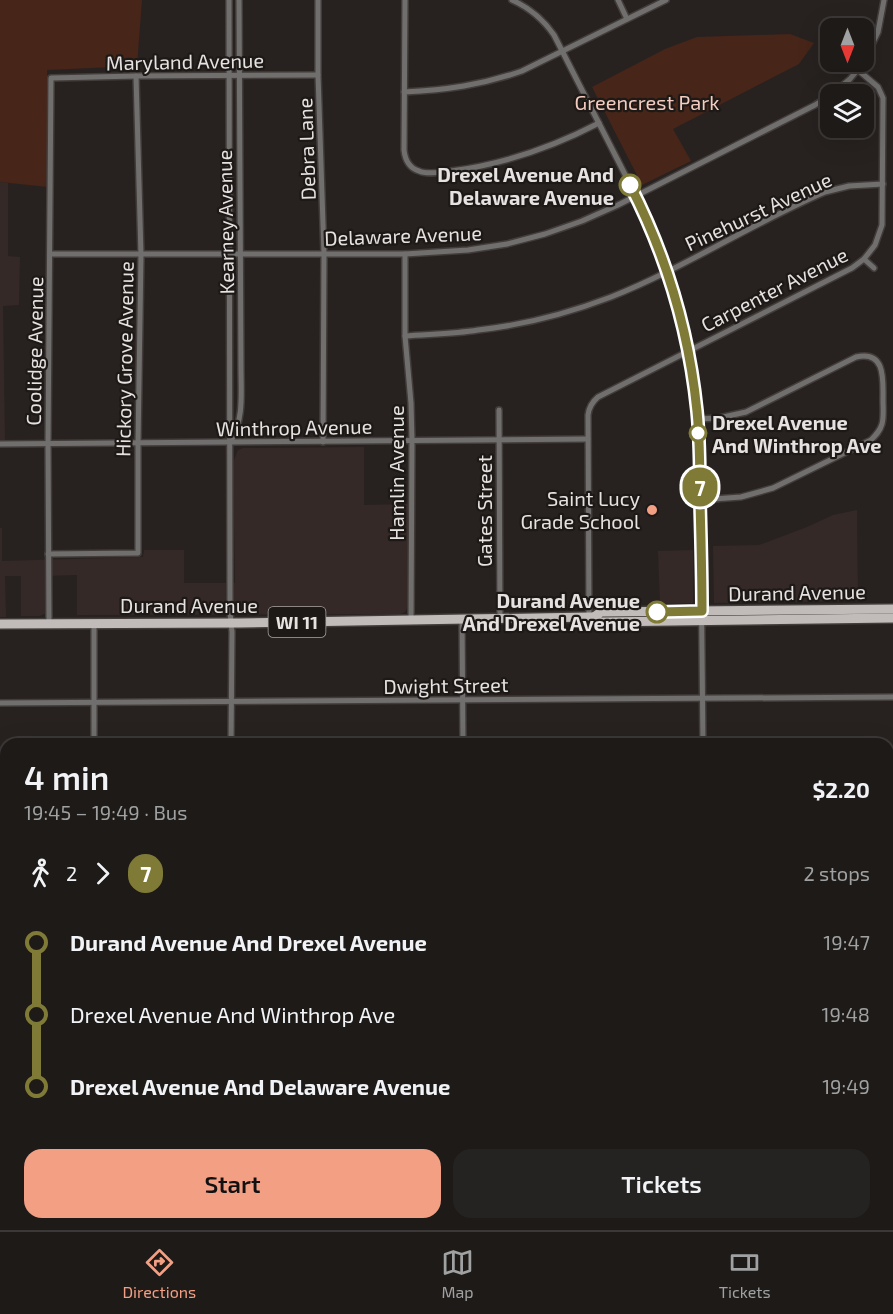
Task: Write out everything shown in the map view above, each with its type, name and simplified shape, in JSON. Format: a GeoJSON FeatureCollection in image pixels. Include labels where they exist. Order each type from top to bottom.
{"type":"FeatureCollection","features":[{"type":"Feature","properties":{"kind":"main road","name":"Durand Avenue"},"geometry":{"type":"LineString","coordinates":[[702,616],[893,609]]}},
{"type":"Feature","properties":{"kind":"main road","name":"Durand Avenue"},"geometry":{"type":"LineString","coordinates":[[0,624],[462,620],[591,617],[601,612],[702,616],[893,618]]}},
{"type":"Feature","properties":{"kind":"street","name":"Kearney Avenue"},"geometry":{"type":"LineString","coordinates":[[229,0],[231,738]]}},
{"type":"Feature","properties":{"kind":"street","name":"Kearney Avenue"},"geometry":{"type":"LineString","coordinates":[[230,442],[236,433],[240,417],[239,0]]}},
{"type":"Feature","properties":{"kind":"street","name":"Debra Lane"},"geometry":{"type":"LineString","coordinates":[[318,0],[324,254],[323,442]]}},
{"type":"Feature","properties":{"kind":"street"},"geometry":{"type":"LineString","coordinates":[[405,0],[404,150],[405,158],[412,167],[421,172],[445,172],[494,164],[555,144],[599,123]]}},
{"type":"Feature","properties":{"kind":"street"},"geometry":{"type":"LineString","coordinates":[[512,0],[540,17],[563,51],[636,196],[659,250],[676,302],[688,351],[697,419],[703,738]]}},
{"type":"Feature","properties":{"kind":"street"},"geometry":{"type":"LineString","coordinates":[[618,0],[627,19]]}},
{"type":"Feature","properties":{"kind":"street"},"geometry":{"type":"LineString","coordinates":[[404,92],[448,89],[482,83],[522,70],[666,0]]}},
{"type":"Feature","properties":{"kind":"street","name":"Delaware Avenue"},"geometry":{"type":"LineString","coordinates":[[874,41],[878,33],[884,0]]}},
{"type":"Feature","properties":{"kind":"street","name":"Delaware Avenue"},"geometry":{"type":"LineString","coordinates":[[844,84],[856,72]]}},
{"type":"Feature","properties":{"kind":"street","name":"Carpenter Avenue"},"geometry":{"type":"LineString","coordinates":[[591,617],[588,410],[598,397],[852,268],[864,259],[877,240],[882,225],[883,98],[878,87],[860,72]]}},
{"type":"Feature","properties":{"kind":"street","name":"Maryland Avenue"},"geometry":{"type":"LineString","coordinates":[[51,78],[318,75]]}},
{"type":"Feature","properties":{"kind":"street","name":"Hickory Grove Avenue"},"geometry":{"type":"LineString","coordinates":[[48,554],[138,553],[141,255],[136,76]]}},
{"type":"Feature","properties":{"kind":"street","name":"Coolidge Avenue"},"geometry":{"type":"LineString","coordinates":[[49,624],[51,78]]}},
{"type":"Feature","properties":{"kind":"street","name":"Delaware Avenue"},"geometry":{"type":"LineString","coordinates":[[50,254],[405,254],[468,250],[507,244],[582,221],[820,102]]}},
{"type":"Feature","properties":{"kind":"street","name":"Pinehurst Avenue"},"geometry":{"type":"LineString","coordinates":[[405,336],[477,331],[568,312],[612,296],[666,271],[825,192],[849,186],[883,184]]}},
{"type":"Feature","properties":{"kind":"street","name":"Hamlin Avenue"},"geometry":{"type":"LineString","coordinates":[[405,254],[405,336],[412,440],[411,621]]}},
{"type":"Feature","properties":{"kind":"street"},"geometry":{"type":"LineString","coordinates":[[864,259],[874,268]]}},
{"type":"Feature","properties":{"kind":"street"},"geometry":{"type":"LineString","coordinates":[[697,419],[728,417],[746,412],[856,357],[869,357],[881,368],[883,376],[882,424],[871,440],[773,488],[741,497],[700,500]]}},
{"type":"Feature","properties":{"kind":"street","name":"Gates Street"},"geometry":{"type":"LineString","coordinates":[[499,410],[500,619]]}},
{"type":"Feature","properties":{"kind":"street","name":"Winthrop Avenue"},"geometry":{"type":"LineString","coordinates":[[0,444],[588,439]]}},
{"type":"Feature","properties":{"kind":"street"},"geometry":{"type":"LineString","coordinates":[[462,620],[463,738]]}},
{"type":"Feature","properties":{"kind":"street"},"geometry":{"type":"LineString","coordinates":[[94,623],[94,738]]}},
{"type":"Feature","properties":{"kind":"street","name":"Dwight Street"},"geometry":{"type":"LineString","coordinates":[[0,703],[893,697]]}},
{"type":"Feature","properties":{"kind":"shaded area"},"geometry":{"type":"Polygon","coordinates":[[[0,182],[8,183],[8,256],[20,257],[19,305],[3,306],[5,440],[0,440],[0,182]]]}},
{"type":"Feature","properties":{"kind":"shaded area"},"geometry":{"type":"Polygon","coordinates":[[[364,447],[364,505],[408,504],[409,595],[408,607],[401,614],[77,615],[77,575],[46,576],[46,613],[40,616],[21,616],[21,576],[5,576],[6,617],[0,617],[0,528],[2,528],[2,561],[143,557],[144,550],[184,550],[184,583],[235,583],[233,471],[238,450],[243,448],[364,447]]]}},
{"type":"Feature","properties":{"kind":"shaded area"},"geometry":{"type":"Polygon","coordinates":[[[857,510],[858,601],[714,603],[713,546],[759,545],[833,515],[857,510]]]}},
{"type":"Feature","properties":{"kind":"shaded area"},"geometry":{"type":"Polygon","coordinates":[[[693,550],[693,603],[660,604],[658,551],[693,550]]]}},
{"type":"Feature","properties":{"kind":"green space"},"geometry":{"type":"Polygon","coordinates":[[[0,0],[142,0],[137,66],[47,70],[48,187],[0,182],[0,0]]]}},
{"type":"Feature","properties":{"kind":"green space","name":"Greencrest Park"},"geometry":{"type":"Polygon","coordinates":[[[790,34],[814,43],[799,64],[673,129],[691,161],[642,185],[592,87],[665,49],[697,37],[790,34]]]}},
{"type":"Feature","properties":{"kind":"bus line","name":"7"},"geometry":{"type":"LineString","coordinates":[[630,185],[659,250],[676,302],[689,356],[697,411],[702,611],[657,612]]}},
{"type":"Feature","properties":{"kind":"place","name":"Drexel Avenue And Delaware Avenue"},"geometry":{"type":"Point","coordinates":[630,185]}},
{"type":"Feature","properties":{"kind":"place","name":"Drexel Avenue And Winthrop Ave"},"geometry":{"type":"Point","coordinates":[698,433]}},
{"type":"Feature","properties":{"kind":"place","name":"Saint Lucy Grade School"},"geometry":{"type":"Point","coordinates":[652,510]}},
{"type":"Feature","properties":{"kind":"place","name":"Durand Avenue And Drexel Avenue"},"geometry":{"type":"Point","coordinates":[657,612]}}]}
